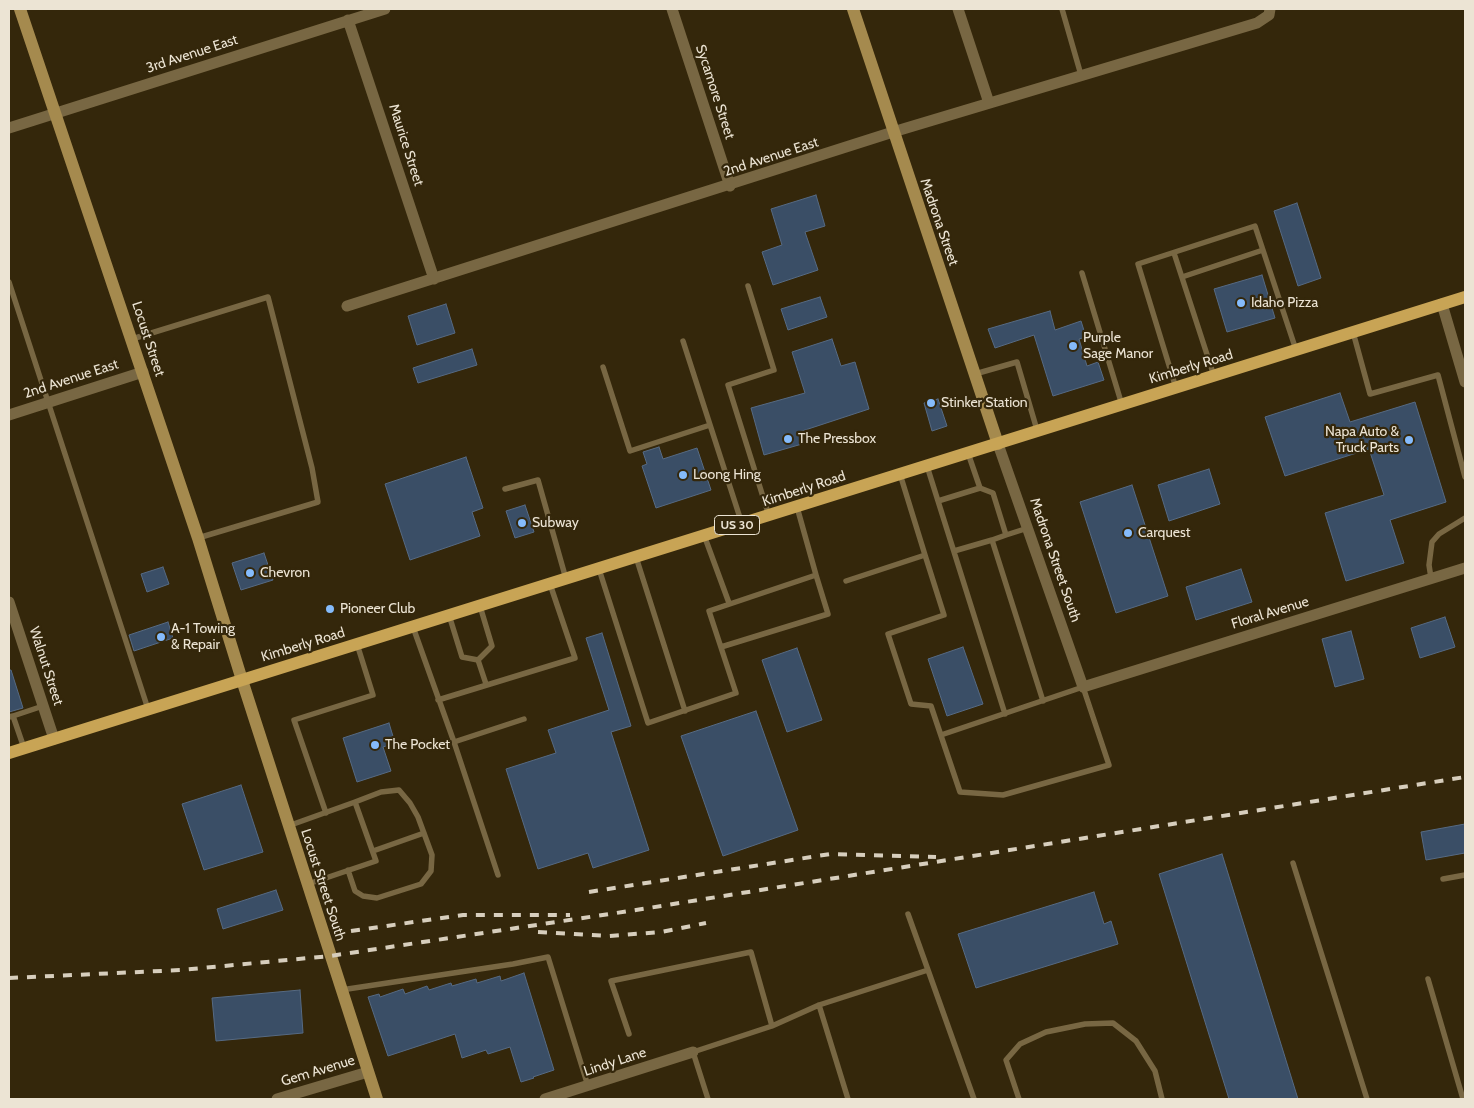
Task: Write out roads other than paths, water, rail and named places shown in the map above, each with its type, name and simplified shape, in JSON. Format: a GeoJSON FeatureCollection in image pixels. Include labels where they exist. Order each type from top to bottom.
{"type":"FeatureCollection","features":[{"type":"Feature","properties":{"kind":"main road","name":"Kimberly Road"},"geometry":{"type":"LineString","coordinates":[[9,753],[1465,297]]}},
{"type":"Feature","properties":{"kind":"street","name":"Locust Street"},"geometry":{"type":"LineString","coordinates":[[20,9],[198,538],[242,680]]}},
{"type":"Feature","properties":{"kind":"street","name":"3rd Avenue East"},"geometry":{"type":"LineString","coordinates":[[9,128],[386,9]]}},
{"type":"Feature","properties":{"kind":"street","name":"Sycamore Street"},"geometry":{"type":"LineString","coordinates":[[672,9],[730,186]]}},
{"type":"Feature","properties":{"kind":"street","name":"Madrona Street"},"geometry":{"type":"LineString","coordinates":[[853,9],[998,444]]}},
{"type":"Feature","properties":{"kind":"street"},"geometry":{"type":"LineString","coordinates":[[958,9],[989,103]]}},
{"type":"Feature","properties":{"kind":"street","name":"2nd Avenue East"},"geometry":{"type":"LineString","coordinates":[[347,306],[730,186],[893,132],[1257,23],[1269,15],[1270,9]]}},
{"type":"Feature","properties":{"kind":"street","name":"Maurice Street"},"geometry":{"type":"LineString","coordinates":[[348,20],[434,279]]}},
{"type":"Feature","properties":{"kind":"street"},"geometry":{"type":"LineString","coordinates":[[1442,304],[1465,382]]}},
{"type":"Feature","properties":{"kind":"street","name":"2nd Avenue East"},"geometry":{"type":"LineString","coordinates":[[9,416],[143,372]]}},
{"type":"Feature","properties":{"kind":"street","name":"Madrona Street South"},"geometry":{"type":"LineString","coordinates":[[998,444],[1083,687]]}},
{"type":"Feature","properties":{"kind":"street","name":"Floral Avenue"},"geometry":{"type":"LineString","coordinates":[[1083,687],[1465,568]]}},
{"type":"Feature","properties":{"kind":"street","name":"Walnut Street"},"geometry":{"type":"LineString","coordinates":[[9,602],[54,739]]}},
{"type":"Feature","properties":{"kind":"street","name":"Locust Street South"},"geometry":{"type":"LineString","coordinates":[[242,680],[377,1099]]}},
{"type":"Feature","properties":{"kind":"street","name":"Lindy Lane"},"geometry":{"type":"LineString","coordinates":[[545,1099],[693,1052]]}},
{"type":"Feature","properties":{"kind":"street","name":"Gem Avenue"},"geometry":{"type":"LineString","coordinates":[[276,1099],[368,1072]]}},
{"type":"Feature","properties":{"kind":"lane"},"geometry":{"type":"LineString","coordinates":[[1062,9],[1082,75]]}},
{"type":"Feature","properties":{"kind":"lane"},"geometry":{"type":"LineString","coordinates":[[1176,388],[1138,264],[1255,226],[1296,350]]}},
{"type":"Feature","properties":{"kind":"lane"},"geometry":{"type":"LineString","coordinates":[[1182,277],[1263,250]]}},
{"type":"Feature","properties":{"kind":"lane"},"geometry":{"type":"LineString","coordinates":[[1174,253],[1214,376]]}},
{"type":"Feature","properties":{"kind":"lane"},"geometry":{"type":"LineString","coordinates":[[1082,273],[1122,405]]}},
{"type":"Feature","properties":{"kind":"lane"},"geometry":{"type":"LineString","coordinates":[[9,282],[148,709]]}},
{"type":"Feature","properties":{"kind":"lane"},"geometry":{"type":"LineString","coordinates":[[748,286],[774,370],[728,385],[769,516]]}},
{"type":"Feature","properties":{"kind":"lane"},"geometry":{"type":"LineString","coordinates":[[132,339],[268,296],[312,468],[318,502],[198,538]]}},
{"type":"Feature","properties":{"kind":"lane"},"geometry":{"type":"LineString","coordinates":[[1353,332],[1370,394],[1438,375],[1465,477]]}},
{"type":"Feature","properties":{"kind":"lane"},"geometry":{"type":"LineString","coordinates":[[683,341],[742,524]]}},
{"type":"Feature","properties":{"kind":"lane"},"geometry":{"type":"LineString","coordinates":[[975,374],[1017,362],[1037,431]]}},
{"type":"Feature","properties":{"kind":"lane"},"geometry":{"type":"LineString","coordinates":[[603,367],[630,450],[710,425]]}},
{"type":"Feature","properties":{"kind":"lane"},"geometry":{"type":"LineString","coordinates":[[968,453],[980,488]]}},
{"type":"Feature","properties":{"kind":"lane"},"geometry":{"type":"LineString","coordinates":[[927,466],[1005,714]]}},
{"type":"Feature","properties":{"kind":"lane"},"geometry":{"type":"LineString","coordinates":[[900,474],[944,615],[888,634],[911,704],[931,706],[960,792],[1003,795],[1109,765],[1083,687],[941,735]]}},
{"type":"Feature","properties":{"kind":"lane"},"geometry":{"type":"LineString","coordinates":[[505,489],[538,480],[566,579]]}},
{"type":"Feature","properties":{"kind":"lane"},"geometry":{"type":"LineString","coordinates":[[938,501],[980,488],[993,493],[1006,535]]}},
{"type":"Feature","properties":{"kind":"lane"},"geometry":{"type":"LineString","coordinates":[[721,647],[828,614],[797,506]]}},
{"type":"Feature","properties":{"kind":"lane"},"geometry":{"type":"LineString","coordinates":[[1432,578],[1429,565],[1432,542],[1438,534],[1465,518]]}},
{"type":"Feature","properties":{"kind":"lane"},"geometry":{"type":"LineString","coordinates":[[954,551],[1028,528]]}},
{"type":"Feature","properties":{"kind":"lane"},"geometry":{"type":"LineString","coordinates":[[704,536],[730,604]]}},
{"type":"Feature","properties":{"kind":"lane"},"geometry":{"type":"LineString","coordinates":[[992,540],[1043,701]]}},
{"type":"Feature","properties":{"kind":"lane"},"geometry":{"type":"LineString","coordinates":[[846,581],[925,555]]}},
{"type":"Feature","properties":{"kind":"lane"},"geometry":{"type":"LineString","coordinates":[[636,557],[685,711]]}},
{"type":"Feature","properties":{"kind":"lane"},"geometry":{"type":"LineString","coordinates":[[599,569],[648,723],[736,693],[709,610],[816,575]]}},
{"type":"Feature","properties":{"kind":"lane"},"geometry":{"type":"LineString","coordinates":[[438,700],[575,658],[550,584]]}},
{"type":"Feature","properties":{"kind":"lane"},"geometry":{"type":"LineString","coordinates":[[478,660],[492,646],[480,606]]}},
{"type":"Feature","properties":{"kind":"lane"},"geometry":{"type":"LineString","coordinates":[[449,615],[462,657],[478,660]]}},
{"type":"Feature","properties":{"kind":"lane"},"geometry":{"type":"LineString","coordinates":[[412,627],[454,742],[498,876]]}},
{"type":"Feature","properties":{"kind":"lane"},"geometry":{"type":"LineString","coordinates":[[326,813],[294,720],[373,695],[357,644]]}},
{"type":"Feature","properties":{"kind":"lane"},"geometry":{"type":"LineString","coordinates":[[478,660],[486,684]]}},
{"type":"Feature","properties":{"kind":"lane"},"geometry":{"type":"LineString","coordinates":[[24,748],[11,717],[43,706]]}},
{"type":"Feature","properties":{"kind":"lane"},"geometry":{"type":"LineString","coordinates":[[454,742],[524,719]]}},
{"type":"Feature","properties":{"kind":"lane"},"geometry":{"type":"LineString","coordinates":[[288,826],[381,792],[399,790],[410,803],[418,817],[432,855],[432,871],[421,884],[377,898],[363,896],[355,891],[348,870]]}},
{"type":"Feature","properties":{"kind":"lane"},"geometry":{"type":"LineString","coordinates":[[307,884],[376,861],[356,802]]}},
{"type":"Feature","properties":{"kind":"lane"},"geometry":{"type":"LineString","coordinates":[[373,851],[424,833]]}},
{"type":"Feature","properties":{"kind":"lane"},"geometry":{"type":"LineString","coordinates":[[1293,863],[1367,1099]]}},
{"type":"Feature","properties":{"kind":"lane"},"geometry":{"type":"LineString","coordinates":[[1443,879],[1465,875]]}},
{"type":"Feature","properties":{"kind":"lane"},"geometry":{"type":"LineString","coordinates":[[908,914],[974,1099]]}},
{"type":"Feature","properties":{"kind":"lane"},"geometry":{"type":"LineString","coordinates":[[629,1034],[612,982],[751,952],[772,1026]]}},
{"type":"Feature","properties":{"kind":"lane"},"geometry":{"type":"LineString","coordinates":[[341,990],[548,957],[588,1086]]}},
{"type":"Feature","properties":{"kind":"lane"},"geometry":{"type":"LineString","coordinates":[[708,1099],[693,1052],[772,1026],[819,1005],[928,970]]}},
{"type":"Feature","properties":{"kind":"lane"},"geometry":{"type":"LineString","coordinates":[[1428,979],[1463,1099]]}},
{"type":"Feature","properties":{"kind":"lane"},"geometry":{"type":"LineString","coordinates":[[819,1005],[848,1099]]}},
{"type":"Feature","properties":{"kind":"lane"},"geometry":{"type":"LineString","coordinates":[[1019,1099],[1006,1060],[1020,1044],[1046,1032],[1085,1024],[1113,1023],[1136,1041],[1155,1071],[1162,1099]]}},
{"type":"Feature","properties":{"kind":"railway"},"geometry":{"type":"LineString","coordinates":[[9,978],[181,970],[330,956],[636,910],[1465,777]]}},
{"type":"Feature","properties":{"kind":"railway"},"geometry":{"type":"LineString","coordinates":[[589,892],[830,854],[936,857]]}},
{"type":"Feature","properties":{"kind":"railway"},"geometry":{"type":"LineString","coordinates":[[351,931],[463,915],[570,915]]}},
{"type":"Feature","properties":{"kind":"railway"},"geometry":{"type":"LineString","coordinates":[[538,932],[609,936],[661,932],[706,923]]}},
{"type":"Feature","properties":{"kind":"place","name":"Idaho Pizza"},"geometry":{"type":"Point","coordinates":[1241,303]}},
{"type":"Feature","properties":{"kind":"place","name":"Purple Sage Manor"},"geometry":{"type":"Point","coordinates":[1073,346]}},
{"type":"Feature","properties":{"kind":"place","name":"Stinker Station"},"geometry":{"type":"Point","coordinates":[931,403]}},
{"type":"Feature","properties":{"kind":"place","name":"The Pressbox"},"geometry":{"type":"Point","coordinates":[788,439]}},
{"type":"Feature","properties":{"kind":"place","name":"Napa Auto & Truck Parts"},"geometry":{"type":"Point","coordinates":[1409,440]}},
{"type":"Feature","properties":{"kind":"place","name":"Loong Hing"},"geometry":{"type":"Point","coordinates":[683,475]}},
{"type":"Feature","properties":{"kind":"place","name":"Subway"},"geometry":{"type":"Point","coordinates":[522,523]}},
{"type":"Feature","properties":{"kind":"place","name":"Carquest"},"geometry":{"type":"Point","coordinates":[1128,533]}},
{"type":"Feature","properties":{"kind":"place","name":"Chevron"},"geometry":{"type":"Point","coordinates":[250,573]}},
{"type":"Feature","properties":{"kind":"place","name":"Pioneer Club"},"geometry":{"type":"Point","coordinates":[330,609]}},
{"type":"Feature","properties":{"kind":"place","name":"A-1 Towing & Repair"},"geometry":{"type":"Point","coordinates":[161,637]}},
{"type":"Feature","properties":{"kind":"place","name":"The Pocket"},"geometry":{"type":"Point","coordinates":[375,745]}}]}
